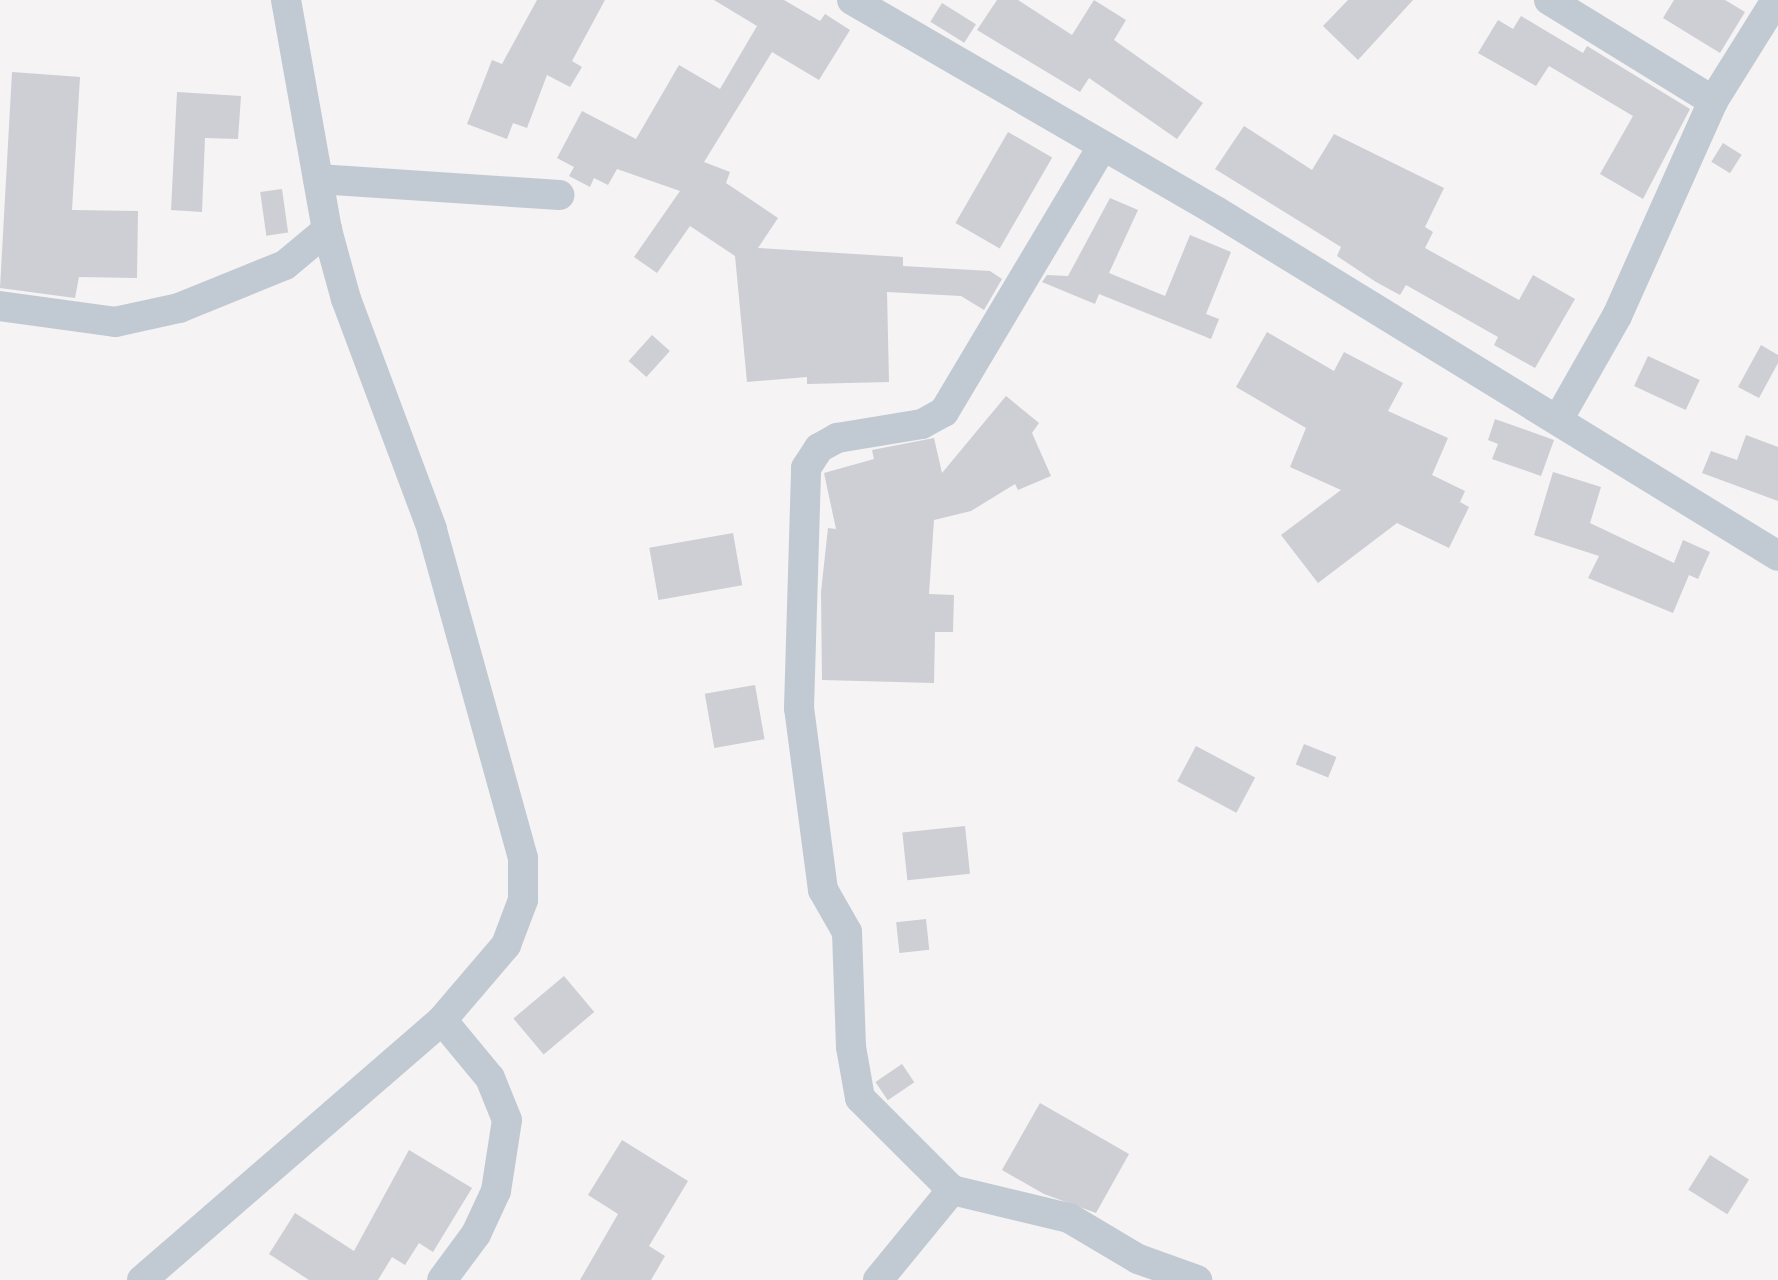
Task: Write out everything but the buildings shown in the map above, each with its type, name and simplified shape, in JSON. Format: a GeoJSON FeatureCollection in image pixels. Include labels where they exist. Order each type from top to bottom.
{"type":"FeatureCollection","features":[{"type":"Feature","properties":{"kind":"street"},"geometry":{"type":"LineString","coordinates":[[142,1280],[442,1020],[506,945],[523,900],[523,858],[432,529],[399,450],[327,230],[286,0]]}},
{"type":"Feature","properties":{"kind":"street"},"geometry":{"type":"LineString","coordinates":[[852,0],[1559,418],[1778,556]]}},
{"type":"Feature","properties":{"kind":"street"},"geometry":{"type":"LineString","coordinates":[[1549,0],[1713,101]]}},
{"type":"Feature","properties":{"kind":"street"},"geometry":{"type":"LineString","coordinates":[[1559,418],[1617,316],[1713,101],[1776,0]]}},
{"type":"Feature","properties":{"kind":"street"},"geometry":{"type":"LineString","coordinates":[[1102,147],[944,412],[922,424],[837,438],[819,448],[806,468],[799,708],[823,890],[847,932],[851,1047],[860,1098],[952,1190],[1069,1218],[1138,1259],[1197,1280]]}},
{"type":"Feature","properties":{"kind":"street"},"geometry":{"type":"LineString","coordinates":[[318,179],[559,195]]}},
{"type":"Feature","properties":{"kind":"street"},"geometry":{"type":"LineString","coordinates":[[0,306],[115,322],[179,308],[285,265],[327,230]]}},
{"type":"Feature","properties":{"kind":"street"},"geometry":{"type":"LineString","coordinates":[[442,1020],[490,1078],[507,1120],[496,1191],[476,1234],[442,1280]]}},
{"type":"Feature","properties":{"kind":"street"},"geometry":{"type":"LineString","coordinates":[[878,1280],[952,1190]]}}]}
